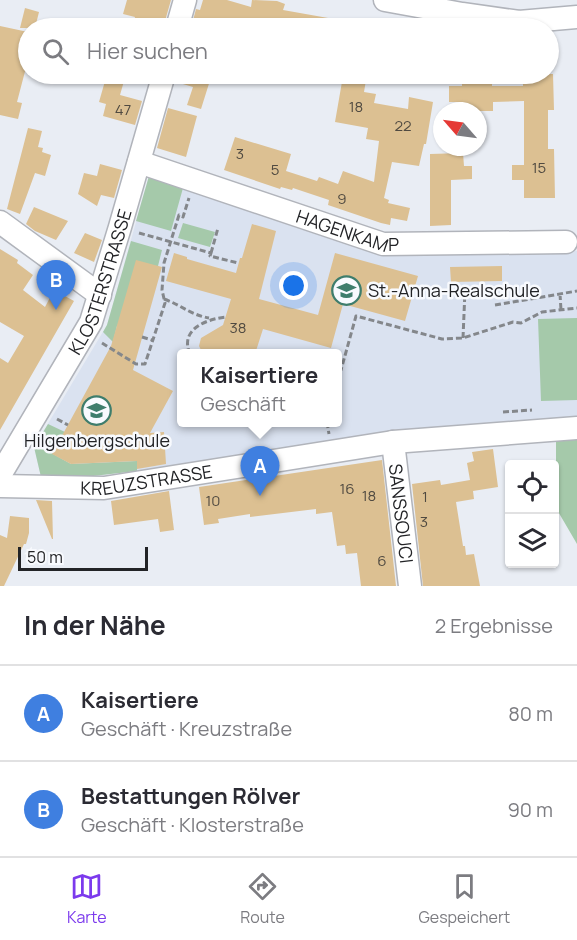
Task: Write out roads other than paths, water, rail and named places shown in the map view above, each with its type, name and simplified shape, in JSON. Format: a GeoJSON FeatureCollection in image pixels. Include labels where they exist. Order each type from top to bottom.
{"type":"FeatureCollection","features":[{"type":"Feature","properties":{"kind":"street"},"geometry":{"type":"LineString","coordinates":[[180,18],[185,0]]}},
{"type":"Feature","properties":{"kind":"street"},"geometry":{"type":"LineString","coordinates":[[385,0],[495,18]]}},
{"type":"Feature","properties":{"kind":"street"},"geometry":{"type":"LineString","coordinates":[[559,18],[577,17]]}},
{"type":"Feature","properties":{"kind":"street","name":"KLOSTERSTRASSE"},"geometry":{"type":"LineString","coordinates":[[1,474],[85,333],[100,295],[161,84]]}},
{"type":"Feature","properties":{"kind":"street","name":"HAGENKAMP"},"geometry":{"type":"LineString","coordinates":[[139,162],[383,244],[566,242]]}},
{"type":"Feature","properties":{"kind":"street"},"geometry":{"type":"LineString","coordinates":[[0,222],[100,295]]}},
{"type":"Feature","properties":{"kind":"street","name":"KREUZSTRASSE"},"geometry":{"type":"LineString","coordinates":[[1,474],[104,488],[393,442],[577,428]]}},
{"type":"Feature","properties":{"kind":"street","name":"SANSSOUCI"},"geometry":{"type":"LineString","coordinates":[[393,442],[410,586]]}},
{"type":"Feature","properties":{"kind":"place","name":"St.-Anna-Realschule"},"geometry":{"type":"Point","coordinates":[347,290]}},
{"type":"Feature","properties":{"kind":"place","name":"Bestattungen Rölver"},"geometry":{"type":"Point","coordinates":[56,310]}},
{"type":"Feature","properties":{"kind":"place","name":"Hilgenbergschule"},"geometry":{"type":"Point","coordinates":[97,411]}},
{"type":"Feature","properties":{"kind":"place","name":"Kaisertiere"},"geometry":{"type":"Point","coordinates":[260,496]}}]}
